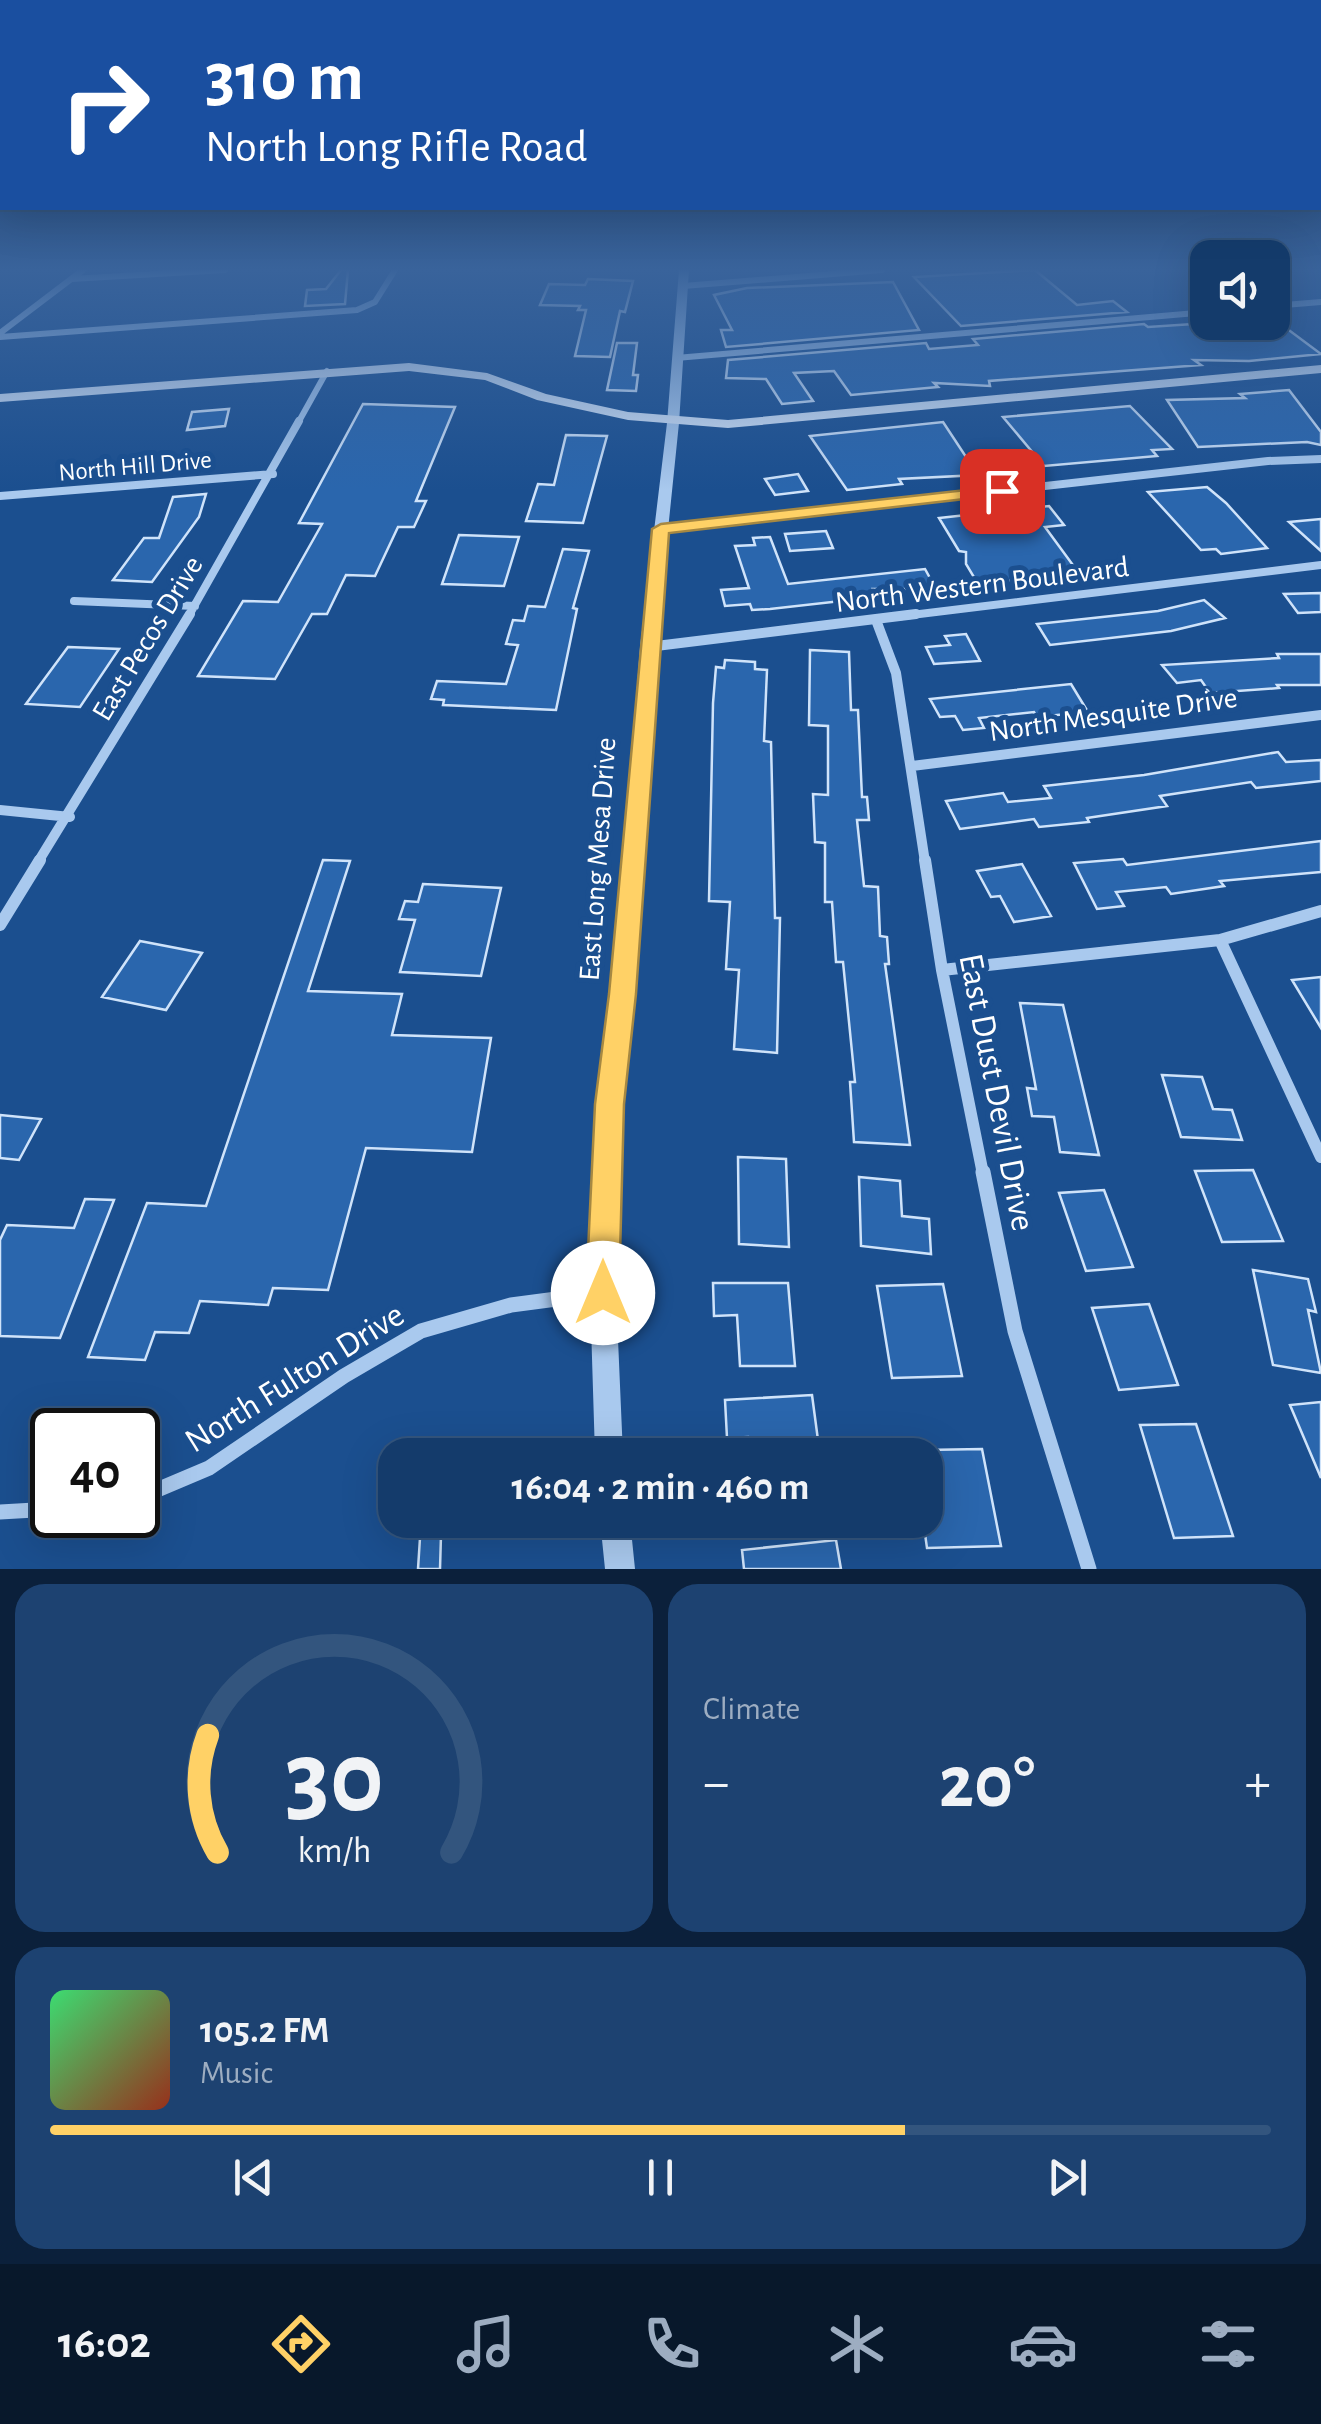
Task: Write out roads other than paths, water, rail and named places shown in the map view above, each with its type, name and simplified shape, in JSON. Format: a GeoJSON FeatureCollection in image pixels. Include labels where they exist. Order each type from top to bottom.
{"type":"FeatureCollection","features":[{"type":"Feature","properties":{"kind":"main road"},"geometry":{"type":"LineString","coordinates":[[0,398],[377,367],[446,370],[487,377],[577,406],[673,422],[761,423],[1321,370]]}},
{"type":"Feature","properties":{"kind":"street","name":"East Long Mesa Drive"},"geometry":{"type":"LineString","coordinates":[[608,1438],[603,1293],[609,1104],[622,994],[648,647],[673,422],[677,343]]}},
{"type":"Feature","properties":{"kind":"street"},"geometry":{"type":"LineString","coordinates":[[676,358],[847,343]]}},
{"type":"Feature","properties":{"kind":"street","name":"East Pecos Drive"},"geometry":{"type":"LineString","coordinates":[[0,925],[70,817],[195,606],[328,371]]}},
{"type":"Feature","properties":{"kind":"street"},"geometry":{"type":"LineString","coordinates":[[661,529],[1268,461],[1321,460]]}},
{"type":"Feature","properties":{"kind":"street","name":"North Hill Drive"},"geometry":{"type":"LineString","coordinates":[[0,496],[273,474]]}},
{"type":"Feature","properties":{"kind":"street","name":"North Western Boulevard"},"geometry":{"type":"LineString","coordinates":[[648,647],[1321,565]]}},
{"type":"Feature","properties":{"kind":"street"},"geometry":{"type":"LineString","coordinates":[[74,601],[195,606]]}},
{"type":"Feature","properties":{"kind":"street","name":"East Dust Devil Drive"},"geometry":{"type":"LineString","coordinates":[[876,620],[896,673],[942,970],[1015,1331],[1088,1569]]}},
{"type":"Feature","properties":{"kind":"street","name":"North Mesquite Drive"},"geometry":{"type":"LineString","coordinates":[[912,766],[1321,715]]}},
{"type":"Feature","properties":{"kind":"street"},"geometry":{"type":"LineString","coordinates":[[0,810],[70,817]]}},
{"type":"Feature","properties":{"kind":"street"},"geometry":{"type":"LineString","coordinates":[[942,970],[1220,940],[1321,911]]}},
{"type":"Feature","properties":{"kind":"street"},"geometry":{"type":"LineString","coordinates":[[1220,940],[1321,1157]]}},
{"type":"Feature","properties":{"kind":"street","name":"North Fulton Drive"},"geometry":{"type":"LineString","coordinates":[[160,1489],[209,1468],[344,1376],[421,1331],[511,1305],[603,1293]]}},
{"type":"Feature","properties":{"kind":"street"},"geometry":{"type":"LineString","coordinates":[[0,1512],[30,1510]]}},
{"type":"Feature","properties":{"kind":"street"},"geometry":{"type":"LineString","coordinates":[[617,1538],[620,1569]]}}]}
